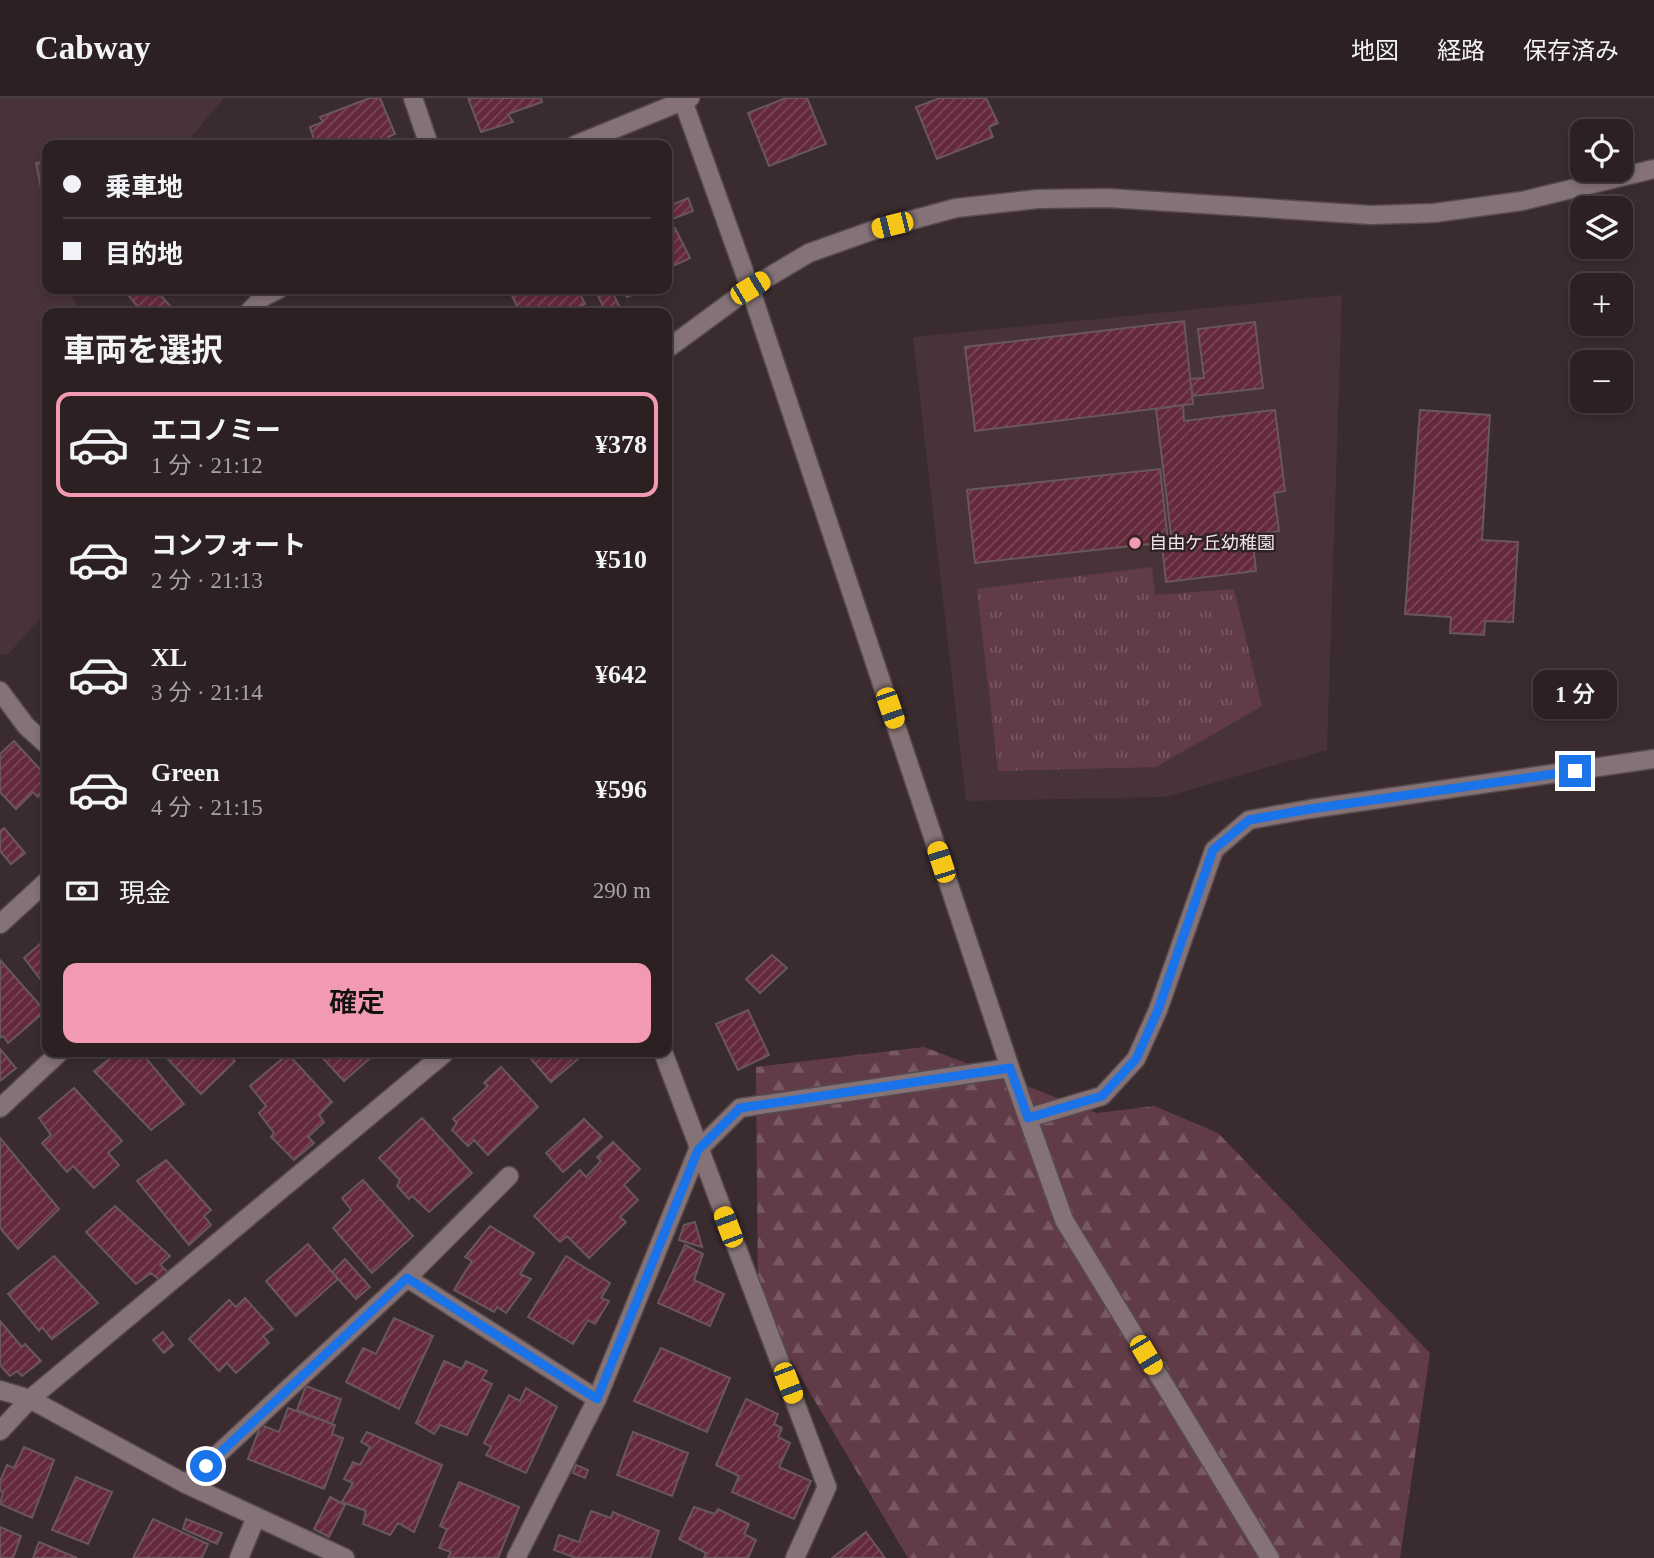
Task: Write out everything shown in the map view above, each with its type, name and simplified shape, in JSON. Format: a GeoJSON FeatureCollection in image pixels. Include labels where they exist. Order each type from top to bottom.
{"type":"FeatureCollection","features":[{"type":"Feature","properties":{"kind":"street"},"geometry":{"type":"LineString","coordinates":[[413,98],[427,140]]}},
{"type":"Feature","properties":{"kind":"street"},"geometry":{"type":"LineString","coordinates":[[587,140],[685,99],[1010,1068],[1064,1220],[1270,1558]]}},
{"type":"Feature","properties":{"kind":"street"},"geometry":{"type":"LineString","coordinates":[[672,345],[750,288],[809,253],[871,230],[956,208],[1038,199],[1108,198],[1371,215],[1434,213],[1522,201],[1654,169]]}},
{"type":"Feature","properties":{"kind":"street"},"geometry":{"type":"LineString","coordinates":[[253,308],[270,294]]}},
{"type":"Feature","properties":{"kind":"street"},"geometry":{"type":"LineString","coordinates":[[0,691],[26,726],[42,741]]}},
{"type":"Feature","properties":{"kind":"street"},"geometry":{"type":"LineString","coordinates":[[1028,1118],[1102,1096],[1136,1059],[1158,1010],[1213,850],[1249,820],[1654,759]]}},
{"type":"Feature","properties":{"kind":"street"},"geometry":{"type":"LineString","coordinates":[[0,924],[42,886]]}},
{"type":"Feature","properties":{"kind":"street"},"geometry":{"type":"LineString","coordinates":[[0,1108],[55,1057]]}},
{"type":"Feature","properties":{"kind":"street"},"geometry":{"type":"LineString","coordinates":[[0,1430],[30,1399],[440,1057]]}},
{"type":"Feature","properties":{"kind":"street"},"geometry":{"type":"LineString","coordinates":[[665,1057],[827,1487],[795,1558]]}},
{"type":"Feature","properties":{"kind":"street"},"geometry":{"type":"LineString","coordinates":[[516,1558],[597,1399],[698,1150],[740,1108],[1010,1068]]}},
{"type":"Feature","properties":{"kind":"street"},"geometry":{"type":"LineString","coordinates":[[186,1485],[407,1278],[509,1176]]}},
{"type":"Feature","properties":{"kind":"street"},"geometry":{"type":"LineString","coordinates":[[407,1278],[597,1399]]}},
{"type":"Feature","properties":{"kind":"street"},"geometry":{"type":"LineString","coordinates":[[0,1390],[30,1399],[186,1485],[345,1558]]}},
{"type":"Feature","properties":{"kind":"street"},"geometry":{"type":"LineString","coordinates":[[239,1558],[256,1517]]}},
{"type":"Feature","properties":{"kind":"shaded area"},"geometry":{"type":"Polygon","coordinates":[[[0,98],[224,98],[188,140],[42,140],[42,294],[71,294],[79,308],[42,308],[42,617],[8,654],[0,654],[0,98]]]}},
{"type":"Feature","properties":{"kind":"shaded area","name":"自由ケ丘幼稚園"},"geometry":{"type":"Polygon","coordinates":[[[1342,295],[1327,750],[1165,797],[966,801],[913,337],[1342,295]]]}},
{"type":"Feature","properties":{"kind":"green space"},"geometry":{"type":"Polygon","coordinates":[[[1152,567],[1155,595],[1234,589],[1262,706],[1156,767],[998,771],[977,589],[1152,567]]]}},
{"type":"Feature","properties":{"kind":"green space"},"geometry":{"type":"Polygon","coordinates":[[[924,1047],[1097,1113],[1154,1106],[1218,1133],[1430,1353],[1400,1558],[908,1558],[758,1305],[756,1067],[924,1047]]]}},
{"type":"Feature","properties":{"kind":"building"},"geometry":{"type":"Polygon","coordinates":[[[370,98],[380,98],[395,134],[388,137],[390,140],[314,140],[310,127],[323,122],[320,117],[370,98]]]}},
{"type":"Feature","properties":{"kind":"building"},"geometry":{"type":"Polygon","coordinates":[[[468,98],[541,98],[542,102],[508,114],[513,122],[481,132],[468,98]]]}},
{"type":"Feature","properties":{"kind":"building"},"geometry":{"type":"Polygon","coordinates":[[[786,98],[807,98],[826,144],[769,166],[748,113],[786,98]]]}},
{"type":"Feature","properties":{"kind":"building"},"geometry":{"type":"Polygon","coordinates":[[[940,98],[986,98],[998,123],[989,127],[993,137],[937,159],[916,107],[940,98]]]}},
{"type":"Feature","properties":{"kind":"building"},"geometry":{"type":"Polygon","coordinates":[[[42,162],[42,188],[41,188],[36,163],[42,162]]]}},
{"type":"Feature","properties":{"kind":"building"},"geometry":{"type":"Polygon","coordinates":[[[688,198],[693,211],[672,219],[672,205],[688,198]]]}},
{"type":"Feature","properties":{"kind":"building"},"geometry":{"type":"Polygon","coordinates":[[[675,228],[690,258],[672,267],[672,229],[675,228]]]}},
{"type":"Feature","properties":{"kind":"building"},"geometry":{"type":"Polygon","coordinates":[[[127,294],[159,294],[171,307],[170,308],[139,308],[127,294]]]}},
{"type":"Feature","properties":{"kind":"building"},"geometry":{"type":"Polygon","coordinates":[[[511,294],[580,294],[585,304],[577,308],[518,308],[511,294]]]}},
{"type":"Feature","properties":{"kind":"building"},"geometry":{"type":"Polygon","coordinates":[[[597,294],[613,294],[620,308],[604,308],[597,294]]]}},
{"type":"Feature","properties":{"kind":"building"},"geometry":{"type":"Polygon","coordinates":[[[1184,321],[1193,404],[975,431],[965,347],[1184,321]]]}},
{"type":"Feature","properties":{"kind":"building"},"geometry":{"type":"Polygon","coordinates":[[[1255,322],[1263,388],[1193,396],[1190,379],[1204,378],[1198,329],[1255,322]]]}},
{"type":"Feature","properties":{"kind":"building"},"geometry":{"type":"Polygon","coordinates":[[[1183,405],[1184,421],[1275,410],[1285,491],[1274,493],[1279,531],[1252,535],[1256,571],[1166,582],[1162,545],[1172,543],[1156,409],[1183,405]]]}},
{"type":"Feature","properties":{"kind":"building"},"geometry":{"type":"Polygon","coordinates":[[[1420,410],[1490,415],[1482,540],[1518,542],[1513,622],[1485,621],[1484,635],[1450,633],[1451,617],[1405,614],[1420,410]]]}},
{"type":"Feature","properties":{"kind":"building"},"geometry":{"type":"Polygon","coordinates":[[[1160,469],[1168,542],[975,563],[967,490],[1160,469]]]}},
{"type":"Feature","properties":{"kind":"building"},"geometry":{"type":"Polygon","coordinates":[[[14,741],[42,772],[42,793],[38,797],[33,792],[16,809],[0,792],[0,754],[14,741]]]}},
{"type":"Feature","properties":{"kind":"building"},"geometry":{"type":"Polygon","coordinates":[[[4,828],[25,853],[11,864],[0,851],[0,831],[4,828]]]}},
{"type":"Feature","properties":{"kind":"building"},"geometry":{"type":"Polygon","coordinates":[[[42,942],[42,981],[24,958],[42,942]]]}},
{"type":"Feature","properties":{"kind":"building"},"geometry":{"type":"Polygon","coordinates":[[[772,955],[787,968],[760,993],[746,979],[772,955]]]}},
{"type":"Feature","properties":{"kind":"building"},"geometry":{"type":"Polygon","coordinates":[[[0,960],[42,1008],[42,1014],[8,1043],[3,1036],[0,1038],[0,960]]]}},
{"type":"Feature","properties":{"kind":"building"},"geometry":{"type":"Polygon","coordinates":[[[748,1010],[769,1055],[738,1070],[716,1024],[748,1010]]]}},
{"type":"Feature","properties":{"kind":"building"},"geometry":{"type":"Polygon","coordinates":[[[0,1049],[16,1068],[0,1081],[0,1049]]]}},
{"type":"Feature","properties":{"kind":"building"},"geometry":{"type":"Polygon","coordinates":[[[112,1057],[145,1057],[184,1104],[151,1130],[94,1071],[112,1057]]]}},
{"type":"Feature","properties":{"kind":"building"},"geometry":{"type":"Polygon","coordinates":[[[166,1057],[231,1057],[235,1061],[201,1094],[166,1057]]]}},
{"type":"Feature","properties":{"kind":"building"},"geometry":{"type":"Polygon","coordinates":[[[284,1057],[291,1057],[332,1102],[319,1115],[324,1122],[308,1137],[314,1143],[294,1160],[271,1137],[274,1133],[259,1113],[266,1106],[250,1086],[284,1057]]]}},
{"type":"Feature","properties":{"kind":"building"},"geometry":{"type":"Polygon","coordinates":[[[322,1057],[371,1057],[344,1081],[322,1057]]]}},
{"type":"Feature","properties":{"kind":"building"},"geometry":{"type":"Polygon","coordinates":[[[529,1057],[580,1057],[551,1082],[529,1057]]]}},
{"type":"Feature","properties":{"kind":"building"},"geometry":{"type":"Polygon","coordinates":[[[501,1067],[538,1107],[488,1155],[474,1140],[468,1146],[452,1130],[457,1123],[453,1119],[488,1086],[484,1083],[501,1067]]]}},
{"type":"Feature","properties":{"kind":"building"},"geometry":{"type":"Polygon","coordinates":[[[74,1088],[122,1141],[108,1153],[119,1165],[94,1188],[73,1166],[67,1172],[42,1143],[51,1135],[39,1118],[74,1088]]]}},
{"type":"Feature","properties":{"kind":"building"},"geometry":{"type":"Polygon","coordinates":[[[422,1118],[472,1173],[429,1212],[412,1196],[409,1199],[397,1186],[400,1180],[379,1158],[422,1118]]]}},
{"type":"Feature","properties":{"kind":"building"},"geometry":{"type":"Polygon","coordinates":[[[584,1119],[602,1137],[563,1172],[546,1153],[584,1119]]]}},
{"type":"Feature","properties":{"kind":"building"},"geometry":{"type":"Polygon","coordinates":[[[0,1138],[59,1209],[18,1249],[0,1228],[0,1138]]]}},
{"type":"Feature","properties":{"kind":"building"},"geometry":{"type":"Polygon","coordinates":[[[613,1142],[640,1169],[624,1185],[638,1200],[620,1217],[626,1222],[589,1258],[567,1236],[560,1242],[534,1216],[580,1170],[586,1177],[601,1161],[597,1157],[613,1142]]]}},
{"type":"Feature","properties":{"kind":"building"},"geometry":{"type":"Polygon","coordinates":[[[166,1160],[211,1210],[204,1216],[211,1225],[189,1245],[137,1181],[166,1160]]]}},
{"type":"Feature","properties":{"kind":"building"},"geometry":{"type":"Polygon","coordinates":[[[363,1180],[413,1236],[372,1273],[333,1228],[351,1210],[342,1198],[363,1180]]]}},
{"type":"Feature","properties":{"kind":"building"},"geometry":{"type":"Polygon","coordinates":[[[115,1206],[170,1256],[160,1265],[169,1273],[161,1281],[151,1273],[136,1284],[86,1232],[115,1206]]]}},
{"type":"Feature","properties":{"kind":"building"},"geometry":{"type":"Polygon","coordinates":[[[695,1222],[702,1247],[679,1240],[684,1225],[695,1222]]]}},
{"type":"Feature","properties":{"kind":"building"},"geometry":{"type":"Polygon","coordinates":[[[490,1226],[534,1253],[520,1274],[531,1279],[506,1313],[497,1307],[494,1312],[454,1290],[472,1261],[465,1257],[490,1226]]]}},
{"type":"Feature","properties":{"kind":"building"},"geometry":{"type":"Polygon","coordinates":[[[308,1244],[338,1279],[296,1316],[266,1281],[308,1244]]]}},
{"type":"Feature","properties":{"kind":"building"},"geometry":{"type":"Polygon","coordinates":[[[685,1245],[703,1254],[694,1280],[724,1294],[710,1326],[658,1303],[685,1245]]]}},
{"type":"Feature","properties":{"kind":"building"},"geometry":{"type":"Polygon","coordinates":[[[54,1256],[98,1303],[52,1339],[42,1327],[39,1331],[8,1294],[54,1256]]]}},
{"type":"Feature","properties":{"kind":"building"},"geometry":{"type":"Polygon","coordinates":[[[566,1256],[610,1283],[601,1298],[609,1301],[595,1324],[588,1320],[573,1344],[528,1317],[566,1256]]]}},
{"type":"Feature","properties":{"kind":"building"},"geometry":{"type":"Polygon","coordinates":[[[345,1259],[370,1287],[356,1299],[332,1272],[345,1259]]]}},
{"type":"Feature","properties":{"kind":"building"},"geometry":{"type":"Polygon","coordinates":[[[245,1298],[273,1329],[263,1336],[269,1343],[236,1373],[227,1363],[219,1371],[189,1339],[229,1300],[236,1307],[245,1298]]]}},
{"type":"Feature","properties":{"kind":"building"},"geometry":{"type":"Polygon","coordinates":[[[394,1318],[433,1336],[399,1409],[346,1382],[363,1348],[376,1354],[394,1318]]]}},
{"type":"Feature","properties":{"kind":"building"},"geometry":{"type":"Polygon","coordinates":[[[0,1321],[22,1347],[25,1344],[41,1361],[22,1376],[17,1371],[10,1376],[0,1365],[0,1321]]]}},
{"type":"Feature","properties":{"kind":"building"},"geometry":{"type":"Polygon","coordinates":[[[163,1332],[173,1345],[164,1353],[153,1340],[163,1332]]]}},
{"type":"Feature","properties":{"kind":"building"},"geometry":{"type":"Polygon","coordinates":[[[661,1348],[730,1378],[707,1432],[634,1401],[661,1348]]]}},
{"type":"Feature","properties":{"kind":"building"},"geometry":{"type":"Polygon","coordinates":[[[444,1361],[462,1369],[466,1361],[487,1371],[482,1379],[492,1384],[467,1435],[440,1425],[434,1434],[416,1423],[444,1361]]]}},
{"type":"Feature","properties":{"kind":"building"},"geometry":{"type":"Polygon","coordinates":[[[306,1386],[341,1399],[332,1424],[297,1410],[306,1386]]]}},
{"type":"Feature","properties":{"kind":"building"},"geometry":{"type":"Polygon","coordinates":[[[526,1388],[557,1407],[526,1473],[486,1455],[491,1447],[484,1443],[509,1395],[520,1401],[526,1388]]]}},
{"type":"Feature","properties":{"kind":"building"},"geometry":{"type":"Polygon","coordinates":[[[746,1399],[778,1414],[774,1424],[782,1428],[778,1437],[790,1443],[779,1467],[811,1481],[794,1519],[732,1492],[739,1476],[716,1465],[746,1399]]]}},
{"type":"Feature","properties":{"kind":"building"},"geometry":{"type":"Polygon","coordinates":[[[288,1408],[335,1425],[332,1434],[343,1438],[324,1489],[248,1459],[261,1425],[279,1432],[288,1408]]]}},
{"type":"Feature","properties":{"kind":"building"},"geometry":{"type":"Polygon","coordinates":[[[367,1432],[442,1465],[414,1532],[398,1523],[390,1535],[363,1524],[366,1511],[342,1502],[353,1483],[344,1479],[353,1462],[360,1465],[370,1447],[361,1442],[367,1432]]]}},
{"type":"Feature","properties":{"kind":"building"},"geometry":{"type":"Polygon","coordinates":[[[633,1432],[688,1453],[672,1496],[617,1475],[633,1432]]]}},
{"type":"Feature","properties":{"kind":"building"},"geometry":{"type":"Polygon","coordinates":[[[24,1447],[54,1460],[32,1518],[0,1504],[3,1492],[0,1491],[0,1481],[7,1465],[14,1468],[24,1447]]]}},
{"type":"Feature","properties":{"kind":"building"},"geometry":{"type":"Polygon","coordinates":[[[576,1465],[588,1470],[585,1478],[573,1473],[576,1465]]]}},
{"type":"Feature","properties":{"kind":"building"},"geometry":{"type":"Polygon","coordinates":[[[76,1477],[112,1492],[88,1544],[52,1530],[76,1477]]]}},
{"type":"Feature","properties":{"kind":"building"},"geometry":{"type":"Polygon","coordinates":[[[459,1482],[519,1507],[498,1558],[448,1558],[451,1552],[439,1548],[447,1529],[440,1526],[459,1482]]]}},
{"type":"Feature","properties":{"kind":"building"},"geometry":{"type":"Polygon","coordinates":[[[330,1497],[345,1505],[329,1537],[314,1529],[330,1497]]]}},
{"type":"Feature","properties":{"kind":"building"},"geometry":{"type":"Polygon","coordinates":[[[694,1507],[715,1514],[718,1509],[749,1524],[744,1534],[756,1540],[748,1558],[704,1558],[706,1553],[679,1539],[694,1507]]]}},
{"type":"Feature","properties":{"kind":"building"},"geometry":{"type":"Polygon","coordinates":[[[591,1511],[611,1518],[613,1512],[659,1531],[650,1558],[576,1558],[554,1550],[559,1535],[579,1542],[591,1511]]]}},
{"type":"Feature","properties":{"kind":"building"},"geometry":{"type":"Polygon","coordinates":[[[153,1519],[208,1544],[202,1558],[133,1558],[153,1519]]]}},
{"type":"Feature","properties":{"kind":"building"},"geometry":{"type":"Polygon","coordinates":[[[186,1519],[222,1533],[217,1544],[183,1529],[186,1519]]]}},
{"type":"Feature","properties":{"kind":"building"},"geometry":{"type":"Polygon","coordinates":[[[0,1527],[21,1536],[13,1558],[0,1558],[0,1527]]]}},
{"type":"Feature","properties":{"kind":"building"},"geometry":{"type":"Polygon","coordinates":[[[866,1532],[885,1558],[832,1558],[866,1532]]]}},
{"type":"Feature","properties":{"kind":"building"},"geometry":{"type":"Polygon","coordinates":[[[39,1542],[77,1558],[33,1558],[39,1542]]]}},
{"type":"Feature","properties":{"kind":"place","name":"自由ケ丘幼稚園"},"geometry":{"type":"Point","coordinates":[1135,543]}},
{"type":"Feature","properties":{"kind":"route"},"geometry":{"type":"LineString","coordinates":[[206,1466],[407,1278],[597,1399],[698,1150],[740,1108],[1010,1068],[1028,1118],[1102,1096],[1136,1059],[1158,1010],[1213,850],[1249,820],[1575,771]]}}]}
